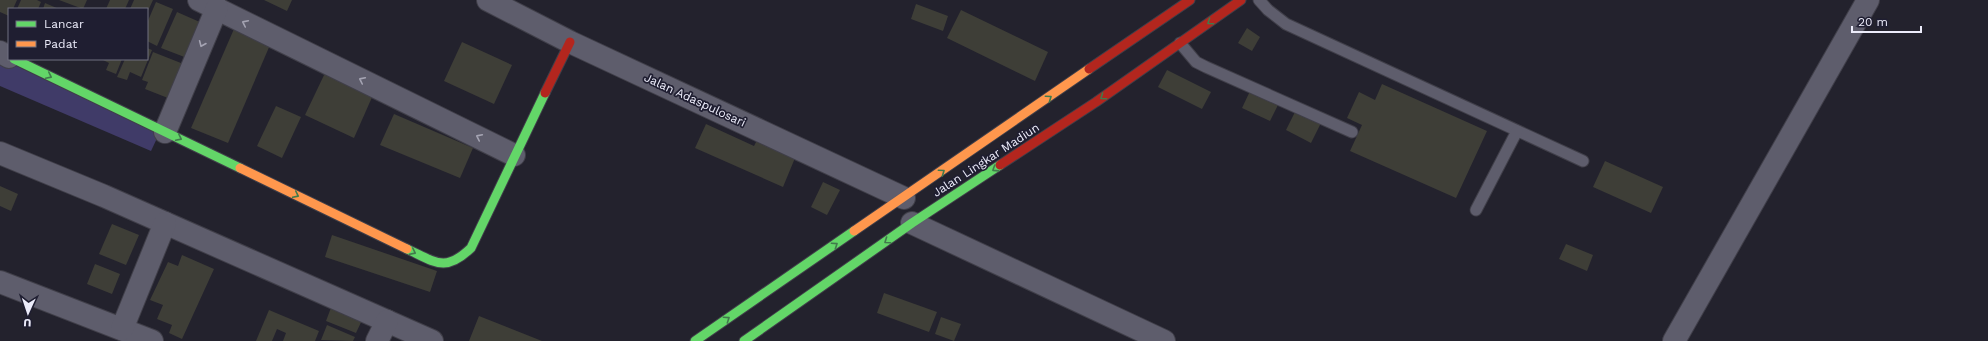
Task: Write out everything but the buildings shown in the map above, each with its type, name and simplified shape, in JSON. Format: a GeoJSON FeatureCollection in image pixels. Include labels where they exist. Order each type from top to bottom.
{"type":"FeatureCollection","features":[{"type":"Feature","properties":{"kind":"main road","name":"Jalan Lingkar Madiun"},"geometry":{"type":"LineString","coordinates":[[695,341],[1190,0]]}},
{"type":"Feature","properties":{"kind":"main road","name":"Jalan Lingkar Madiun"},"geometry":{"type":"LineString","coordinates":[[744,341],[912,223],[1090,106],[1241,0]]}},
{"type":"Feature","properties":{"kind":"main road"},"geometry":{"type":"LineString","coordinates":[[16,60],[438,264],[449,263],[460,259],[471,248],[514,155],[570,42]]}},
{"type":"Feature","properties":{"kind":"street","name":"Jalan Adaspulosari"},"geometry":{"type":"LineString","coordinates":[[488,0],[570,42],[904,198]]}},
{"type":"Feature","properties":{"kind":"street"},"geometry":{"type":"LineString","coordinates":[[1674,341],[1868,0]]}},
{"type":"Feature","properties":{"kind":"street"},"geometry":{"type":"LineString","coordinates":[[165,132],[208,4],[514,155]]}},
{"type":"Feature","properties":{"kind":"street"},"geometry":{"type":"LineString","coordinates":[[0,153],[165,223],[432,341]]}},
{"type":"Feature","properties":{"kind":"street"},"geometry":{"type":"LineString","coordinates":[[122,329],[165,223]]}},
{"type":"Feature","properties":{"kind":"street"},"geometry":{"type":"LineString","coordinates":[[912,223],[1164,341]]}},
{"type":"Feature","properties":{"kind":"street"},"geometry":{"type":"LineString","coordinates":[[0,282],[152,341]]}},
{"type":"Feature","properties":{"kind":"street"},"geometry":{"type":"LineString","coordinates":[[377,341],[387,321]]}},
{"type":"Feature","properties":{"kind":"lane"},"geometry":{"type":"LineString","coordinates":[[1259,0],[1268,10],[1286,24],[1583,161]]}},
{"type":"Feature","properties":{"kind":"lane"},"geometry":{"type":"LineString","coordinates":[[1180,43],[1196,62],[1206,68],[1352,132]]}},
{"type":"Feature","properties":{"kind":"lane"},"geometry":{"type":"LineString","coordinates":[[1476,210],[1518,131]]}},
{"type":"Feature","properties":{"kind":"shaded area"},"geometry":{"type":"Polygon","coordinates":[[[0,58],[159,134],[151,151],[0,86],[0,58]]]}},
{"type":"Feature","properties":{"kind":"traffic: fast"},"geometry":{"type":"LineString","coordinates":[[16,60],[240,168]]}},
{"type":"Feature","properties":{"kind":"traffic: fast"},"geometry":{"type":"LineString","coordinates":[[407,249],[433,261],[447,263],[454,261],[471,248],[545,93]]}},
{"type":"Feature","properties":{"kind":"traffic: fast"},"geometry":{"type":"LineString","coordinates":[[744,341],[912,223],[1000,165]]}},
{"type":"Feature","properties":{"kind":"traffic: fast"},"geometry":{"type":"LineString","coordinates":[[695,341],[854,231]]}},
{"type":"Feature","properties":{"kind":"traffic: slow"},"geometry":{"type":"LineString","coordinates":[[854,231],[1089,69]]}},
{"type":"Feature","properties":{"kind":"traffic: slow"},"geometry":{"type":"LineString","coordinates":[[240,168],[407,249]]}},
{"type":"Feature","properties":{"kind":"traffic: jam"},"geometry":{"type":"LineString","coordinates":[[1089,69],[1190,0]]}},
{"type":"Feature","properties":{"kind":"traffic: jam"},"geometry":{"type":"LineString","coordinates":[[1000,165],[1096,102],[1241,0]]}},
{"type":"Feature","properties":{"kind":"traffic: jam"},"geometry":{"type":"LineString","coordinates":[[545,93],[570,42]]}}]}
